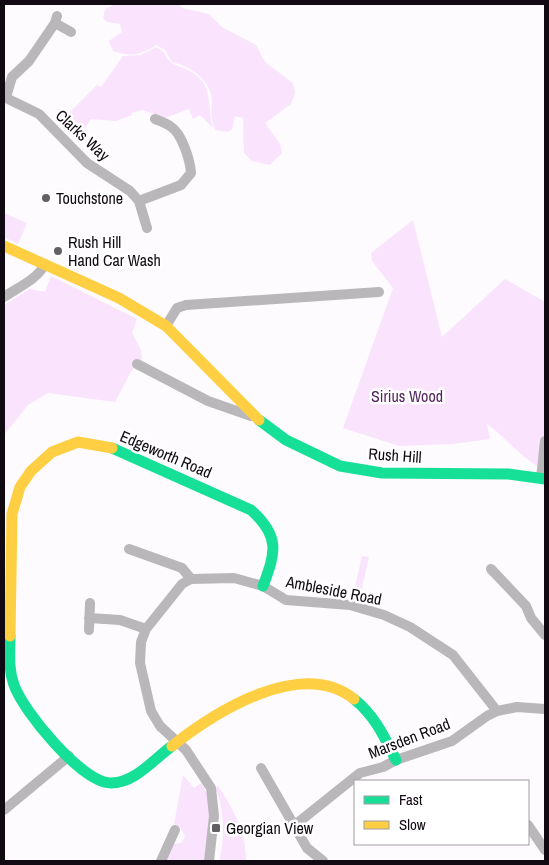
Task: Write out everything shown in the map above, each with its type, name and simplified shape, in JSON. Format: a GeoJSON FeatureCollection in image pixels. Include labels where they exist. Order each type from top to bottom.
{"type":"FeatureCollection","features":[{"type":"Feature","properties":{"kind":"street"},"geometry":{"type":"LineString","coordinates":[[5,97],[12,77],[29,62],[56,20],[71,32]]}},
{"type":"Feature","properties":{"kind":"street","name":"Clarks Way"},"geometry":{"type":"LineString","coordinates":[[5,97],[39,114],[88,163],[117,181],[139,201]]}},
{"type":"Feature","properties":{"kind":"street"},"geometry":{"type":"LineString","coordinates":[[147,228],[139,201],[180,185],[191,174],[190,166],[177,132],[169,125],[155,120]]}},
{"type":"Feature","properties":{"kind":"street","name":"Rush Hill"},"geometry":{"type":"LineString","coordinates":[[4,246],[119,298],[166,326],[256,418],[303,450],[340,466],[382,473],[508,474],[543,478]]}},
{"type":"Feature","properties":{"kind":"street"},"geometry":{"type":"LineString","coordinates":[[4,297],[34,278],[45,264]]}},
{"type":"Feature","properties":{"kind":"street"},"geometry":{"type":"LineString","coordinates":[[166,326],[177,308],[186,305],[380,292]]}},
{"type":"Feature","properties":{"kind":"street","name":"Rush Hill"},"geometry":{"type":"LineString","coordinates":[[138,364],[208,401],[256,418]]}},
{"type":"Feature","properties":{"kind":"street"},"geometry":{"type":"LineString","coordinates":[[543,478],[545,441]]}},
{"type":"Feature","properties":{"kind":"street","name":"Edgeworth Road"},"geometry":{"type":"LineString","coordinates":[[176,742],[134,775],[122,781],[112,783],[99,782],[89,776],[69,756],[30,715],[16,696],[10,671],[12,514],[20,487],[30,472],[52,452],[78,442],[108,446],[128,453],[251,510],[262,518],[269,528],[275,548],[274,558],[263,586]]}},
{"type":"Feature","properties":{"kind":"street"},"geometry":{"type":"LineString","coordinates":[[129,549],[182,568],[191,579],[174,592],[146,629],[141,642],[141,678],[151,711],[160,726],[186,750],[211,788],[214,816],[209,861]]}},
{"type":"Feature","properties":{"kind":"street"},"geometry":{"type":"LineString","coordinates":[[491,569],[526,606],[530,618],[545,635]]}},
{"type":"Feature","properties":{"kind":"street","name":"Ambleside Road"},"geometry":{"type":"LineString","coordinates":[[191,579],[234,578],[263,586],[286,600],[360,607],[410,626],[453,655],[497,711]]}},
{"type":"Feature","properties":{"kind":"street"},"geometry":{"type":"LineString","coordinates":[[89,630],[90,603]]}},
{"type":"Feature","properties":{"kind":"street"},"geometry":{"type":"LineString","coordinates":[[89,618],[120,620],[146,629]]}},
{"type":"Feature","properties":{"kind":"street"},"geometry":{"type":"LineString","coordinates":[[176,742],[239,702],[256,694],[297,684],[316,684],[346,694],[368,709],[375,718],[396,760]]}},
{"type":"Feature","properties":{"kind":"street","name":"Marsden Road"},"geometry":{"type":"LineString","coordinates":[[295,825],[348,780],[360,773],[383,767],[396,760],[452,741],[497,711],[517,707],[545,709]]}},
{"type":"Feature","properties":{"kind":"street"},"geometry":{"type":"LineString","coordinates":[[4,810],[69,756]]}},
{"type":"Feature","properties":{"kind":"street"},"geometry":{"type":"LineString","coordinates":[[261,768],[307,848],[323,861]]}},
{"type":"Feature","properties":{"kind":"street"},"geometry":{"type":"LineString","coordinates":[[529,826],[545,850]]}},
{"type":"Feature","properties":{"kind":"street"},"geometry":{"type":"LineString","coordinates":[[161,861],[175,830]]}},
{"type":"Feature","properties":{"kind":"green space"},"geometry":{"type":"Polygon","coordinates":[[[115,4],[179,4],[182,8],[209,14],[222,27],[256,45],[265,62],[293,83],[295,93],[291,104],[265,123],[280,144],[282,153],[270,165],[252,161],[244,153],[243,118],[235,116],[232,129],[228,132],[215,130],[211,94],[208,87],[193,71],[172,62],[165,50],[156,45],[136,54],[113,51],[109,41],[122,32],[120,24],[107,22],[103,18],[105,9],[115,4]]]}},
{"type":"Feature","properties":{"kind":"green space"},"geometry":{"type":"Polygon","coordinates":[[[156,47],[172,63],[193,73],[202,81],[208,93],[213,128],[200,115],[193,119],[189,109],[165,118],[143,110],[131,113],[132,115],[116,121],[91,119],[84,129],[73,135],[60,122],[97,85],[101,87],[123,56],[141,55],[156,47]]]}},
{"type":"Feature","properties":{"kind":"green space"},"geometry":{"type":"Polygon","coordinates":[[[4,213],[27,223],[18,244],[4,237],[4,213]]]}},
{"type":"Feature","properties":{"kind":"green space","name":"Sirius Wood"},"geometry":{"type":"Polygon","coordinates":[[[413,220],[442,337],[505,279],[545,302],[545,428],[537,466],[487,424],[490,439],[453,444],[399,446],[343,428],[393,288],[372,261],[371,253],[413,220]]]}},
{"type":"Feature","properties":{"kind":"green space"},"geometry":{"type":"Polygon","coordinates":[[[51,276],[137,319],[132,333],[141,350],[142,359],[132,370],[115,402],[48,393],[28,405],[4,435],[4,305],[30,289],[45,292],[51,276]]]}},
{"type":"Feature","properties":{"kind":"green space"},"geometry":{"type":"Polygon","coordinates":[[[362,556],[369,557],[359,601],[352,600],[362,556]]]}},
{"type":"Feature","properties":{"kind":"green space"},"geometry":{"type":"Polygon","coordinates":[[[183,775],[194,788],[201,783],[209,800],[210,821],[204,861],[165,861],[173,844],[181,843],[185,836],[180,827],[174,824],[183,775]]]}},
{"type":"Feature","properties":{"kind":"green space"},"geometry":{"type":"Polygon","coordinates":[[[218,786],[238,822],[244,840],[246,861],[219,861],[223,824],[221,805],[215,788],[218,786]]]}},
{"type":"Feature","properties":{"kind":"traffic: fast"},"geometry":{"type":"LineString","coordinates":[[259,420],[286,440],[340,466],[382,473],[508,474],[545,479]]}},
{"type":"Feature","properties":{"kind":"traffic: fast"},"geometry":{"type":"LineString","coordinates":[[112,448],[251,510],[267,528],[273,545],[271,563],[263,586]]}},
{"type":"Feature","properties":{"kind":"traffic: fast"},"geometry":{"type":"LineString","coordinates":[[10,636],[11,673],[20,697],[55,744],[85,771],[99,780],[111,783],[120,782],[136,775],[172,746]]}},
{"type":"Feature","properties":{"kind":"traffic: fast"},"geometry":{"type":"LineString","coordinates":[[354,699],[373,719],[396,760]]}},
{"type":"Feature","properties":{"kind":"traffic: slow"},"geometry":{"type":"LineString","coordinates":[[4,246],[119,298],[166,326],[259,420]]}},
{"type":"Feature","properties":{"kind":"traffic: slow"},"geometry":{"type":"LineString","coordinates":[[10,636],[12,514],[20,487],[31,471],[52,452],[78,442],[112,448]]}},
{"type":"Feature","properties":{"kind":"traffic: slow"},"geometry":{"type":"LineString","coordinates":[[172,746],[211,718],[235,705],[259,694],[284,686],[309,684],[333,688],[354,699]]}},
{"type":"Feature","properties":{"kind":"place","name":"Touchstone"},"geometry":{"type":"Point","coordinates":[46,198]}},
{"type":"Feature","properties":{"kind":"place","name":"Rush Hill Hand Car Wash"},"geometry":{"type":"Point","coordinates":[58,251]}},
{"type":"Feature","properties":{"kind":"place","name":"Georgian View"},"geometry":{"type":"Point","coordinates":[216,828]}}]}
